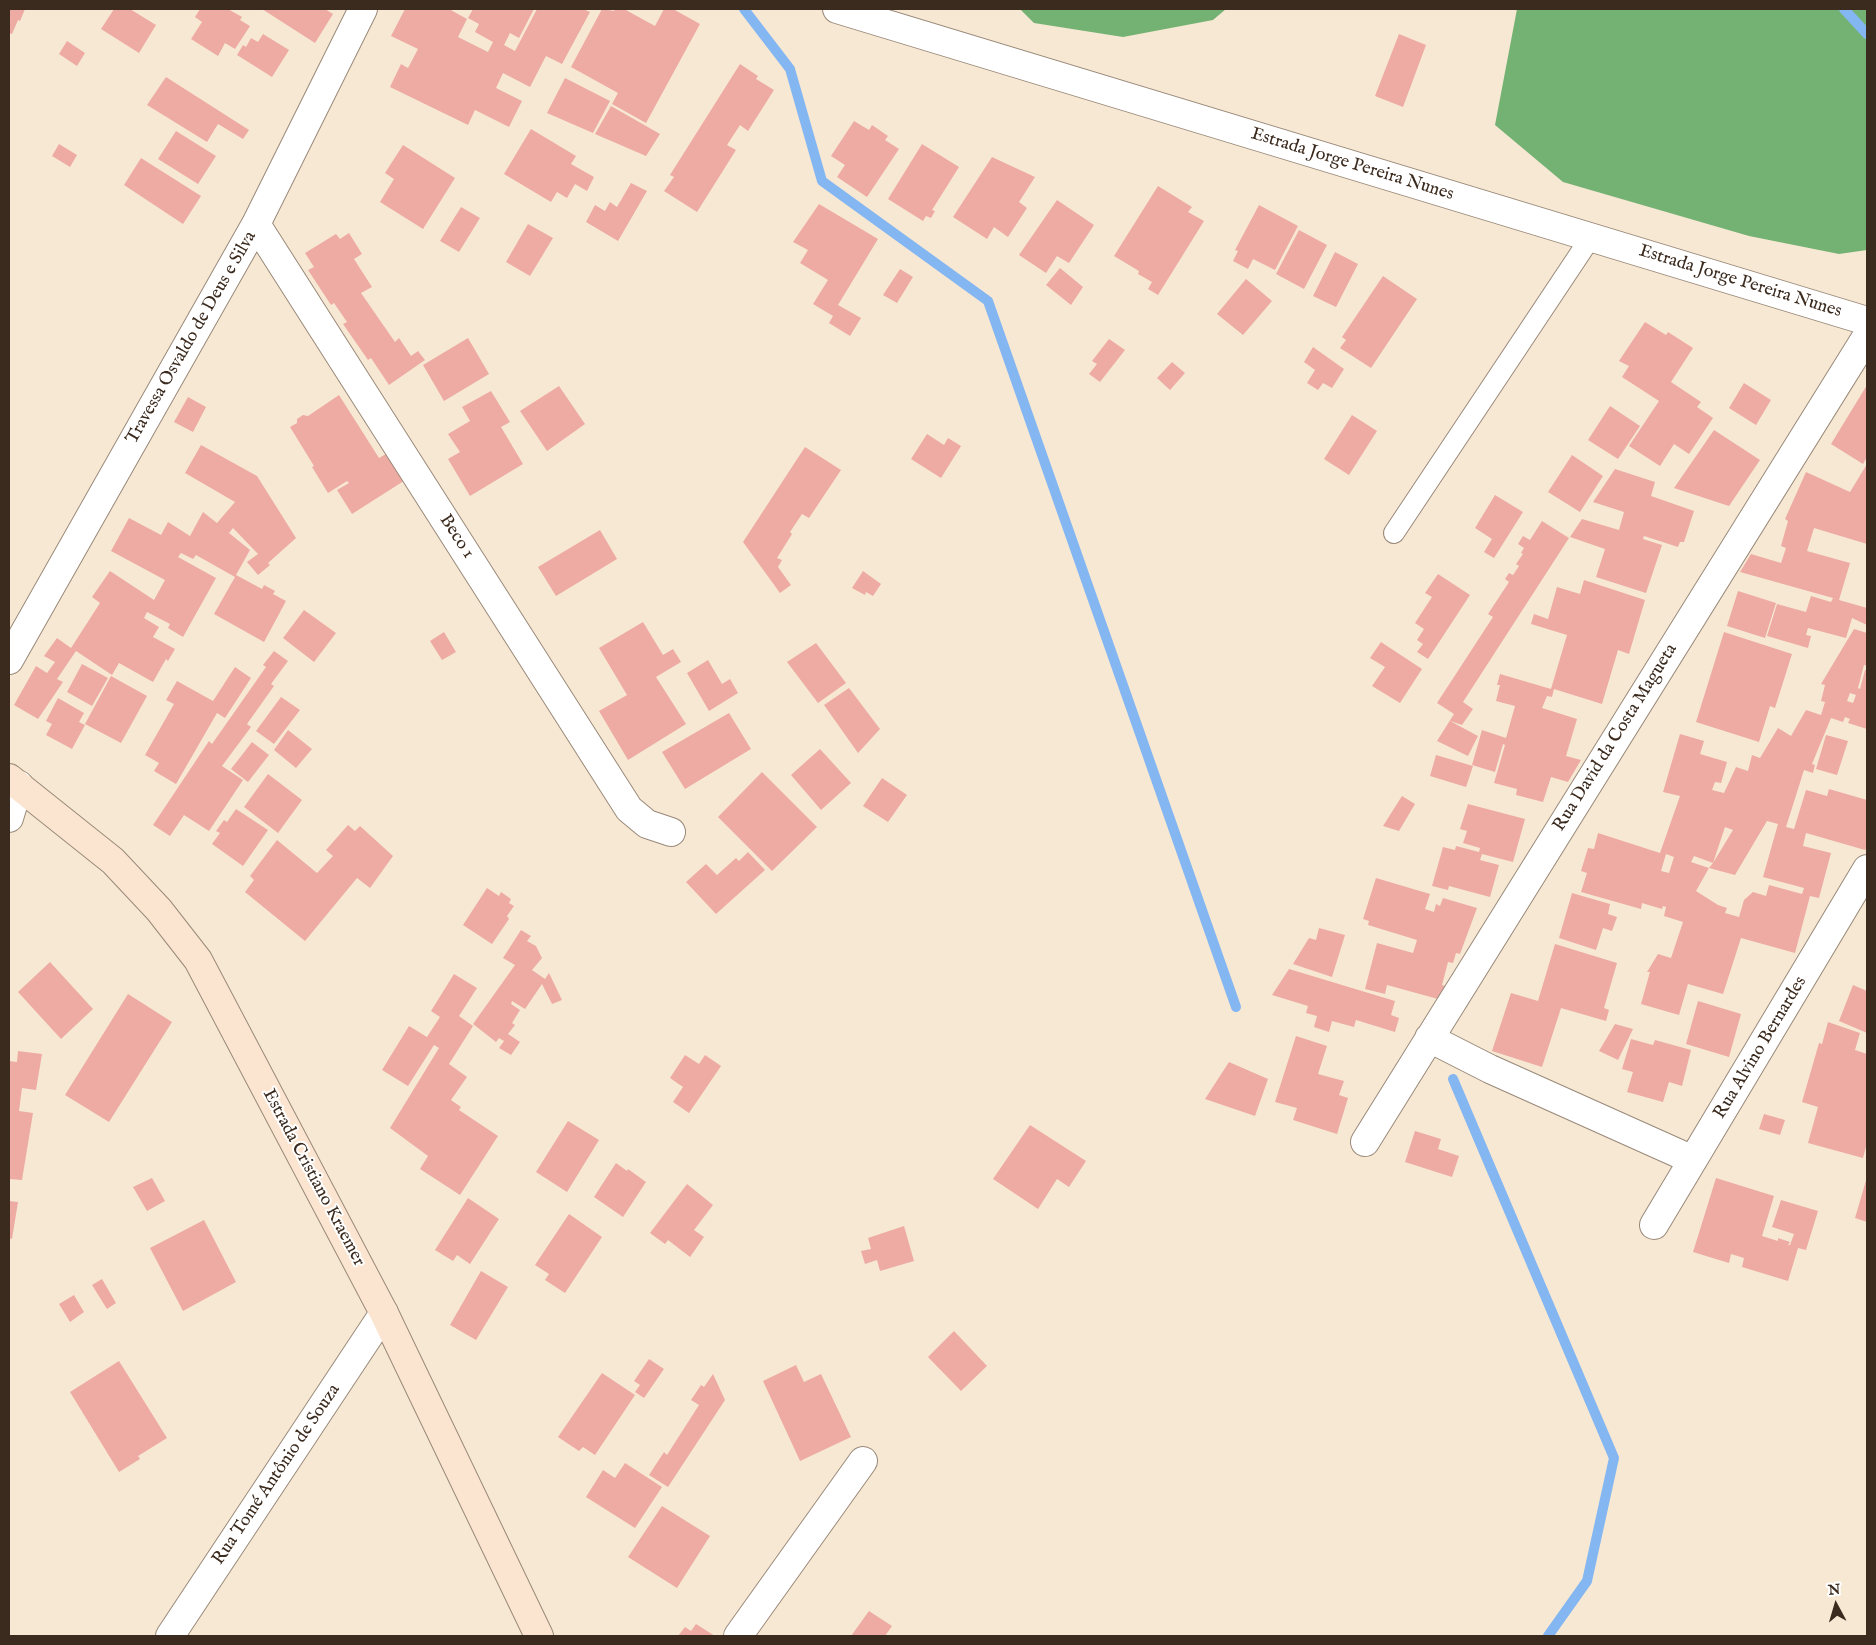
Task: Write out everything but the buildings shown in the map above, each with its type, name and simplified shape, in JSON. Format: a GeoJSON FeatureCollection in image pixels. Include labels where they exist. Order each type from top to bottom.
{"type":"FeatureCollection","features":[{"type":"Feature","properties":{"kind":"main road","name":"Estrada Cristiano Kraemer"},"geometry":{"type":"LineString","coordinates":[[14,782],[114,861],[159,910],[198,960],[384,1313],[539,1636]]}},
{"type":"Feature","properties":{"kind":"street","name":"Travessa Osvaldo de Deus e Silva"},"geometry":{"type":"LineString","coordinates":[[9,660],[256,224],[363,9]]}},
{"type":"Feature","properties":{"kind":"street","name":"Estrada Jorge Pereira Nunes"},"geometry":{"type":"LineString","coordinates":[[837,9],[1867,321]]}},
{"type":"Feature","properties":{"kind":"street","name":"Beco 1"},"geometry":{"type":"LineString","coordinates":[[256,224],[629,809],[647,824],[671,832]]}},
{"type":"Feature","properties":{"kind":"street","name":"Rua David da Costa Magueta"},"geometry":{"type":"LineString","coordinates":[[1365,1142],[1867,336]]}},
{"type":"Feature","properties":{"kind":"street"},"geometry":{"type":"LineString","coordinates":[[9,818],[14,782]]}},
{"type":"Feature","properties":{"kind":"street","name":"Rua Alvino Bernardes"},"geometry":{"type":"LineString","coordinates":[[1654,1225],[1867,869]]}},
{"type":"Feature","properties":{"kind":"street"},"geometry":{"type":"LineString","coordinates":[[1430,1038],[1490,1069],[1693,1160]]}},
{"type":"Feature","properties":{"kind":"street","name":"Rua Tomé Antônio de Souza"},"geometry":{"type":"LineString","coordinates":[[170,1636],[384,1313]]}},
{"type":"Feature","properties":{"kind":"street"},"geometry":{"type":"LineString","coordinates":[[738,1636],[863,1461]]}},
{"type":"Feature","properties":{"kind":"lane"},"geometry":{"type":"LineString","coordinates":[[1394,533],[1591,237]]}},
{"type":"Feature","properties":{"kind":"green space"},"geometry":{"type":"Polygon","coordinates":[[[1020,9],[1226,9],[1213,20],[1123,37],[1034,23],[1020,9]]]}},
{"type":"Feature","properties":{"kind":"green space"},"geometry":{"type":"Polygon","coordinates":[[[1517,9],[1867,9],[1867,250],[1839,254],[1749,236],[1563,182],[1495,125],[1517,9]]]}},
{"type":"Feature","properties":{"kind":"waterway"},"geometry":{"type":"LineString","coordinates":[[744,9],[790,69],[822,181],[988,301],[1236,1007]]}},
{"type":"Feature","properties":{"kind":"waterway"},"geometry":{"type":"LineString","coordinates":[[1844,9],[1867,34]]}},
{"type":"Feature","properties":{"kind":"waterway"},"geometry":{"type":"LineString","coordinates":[[1453,1079],[1614,1458],[1587,1581],[1548,1636]]}}]}
